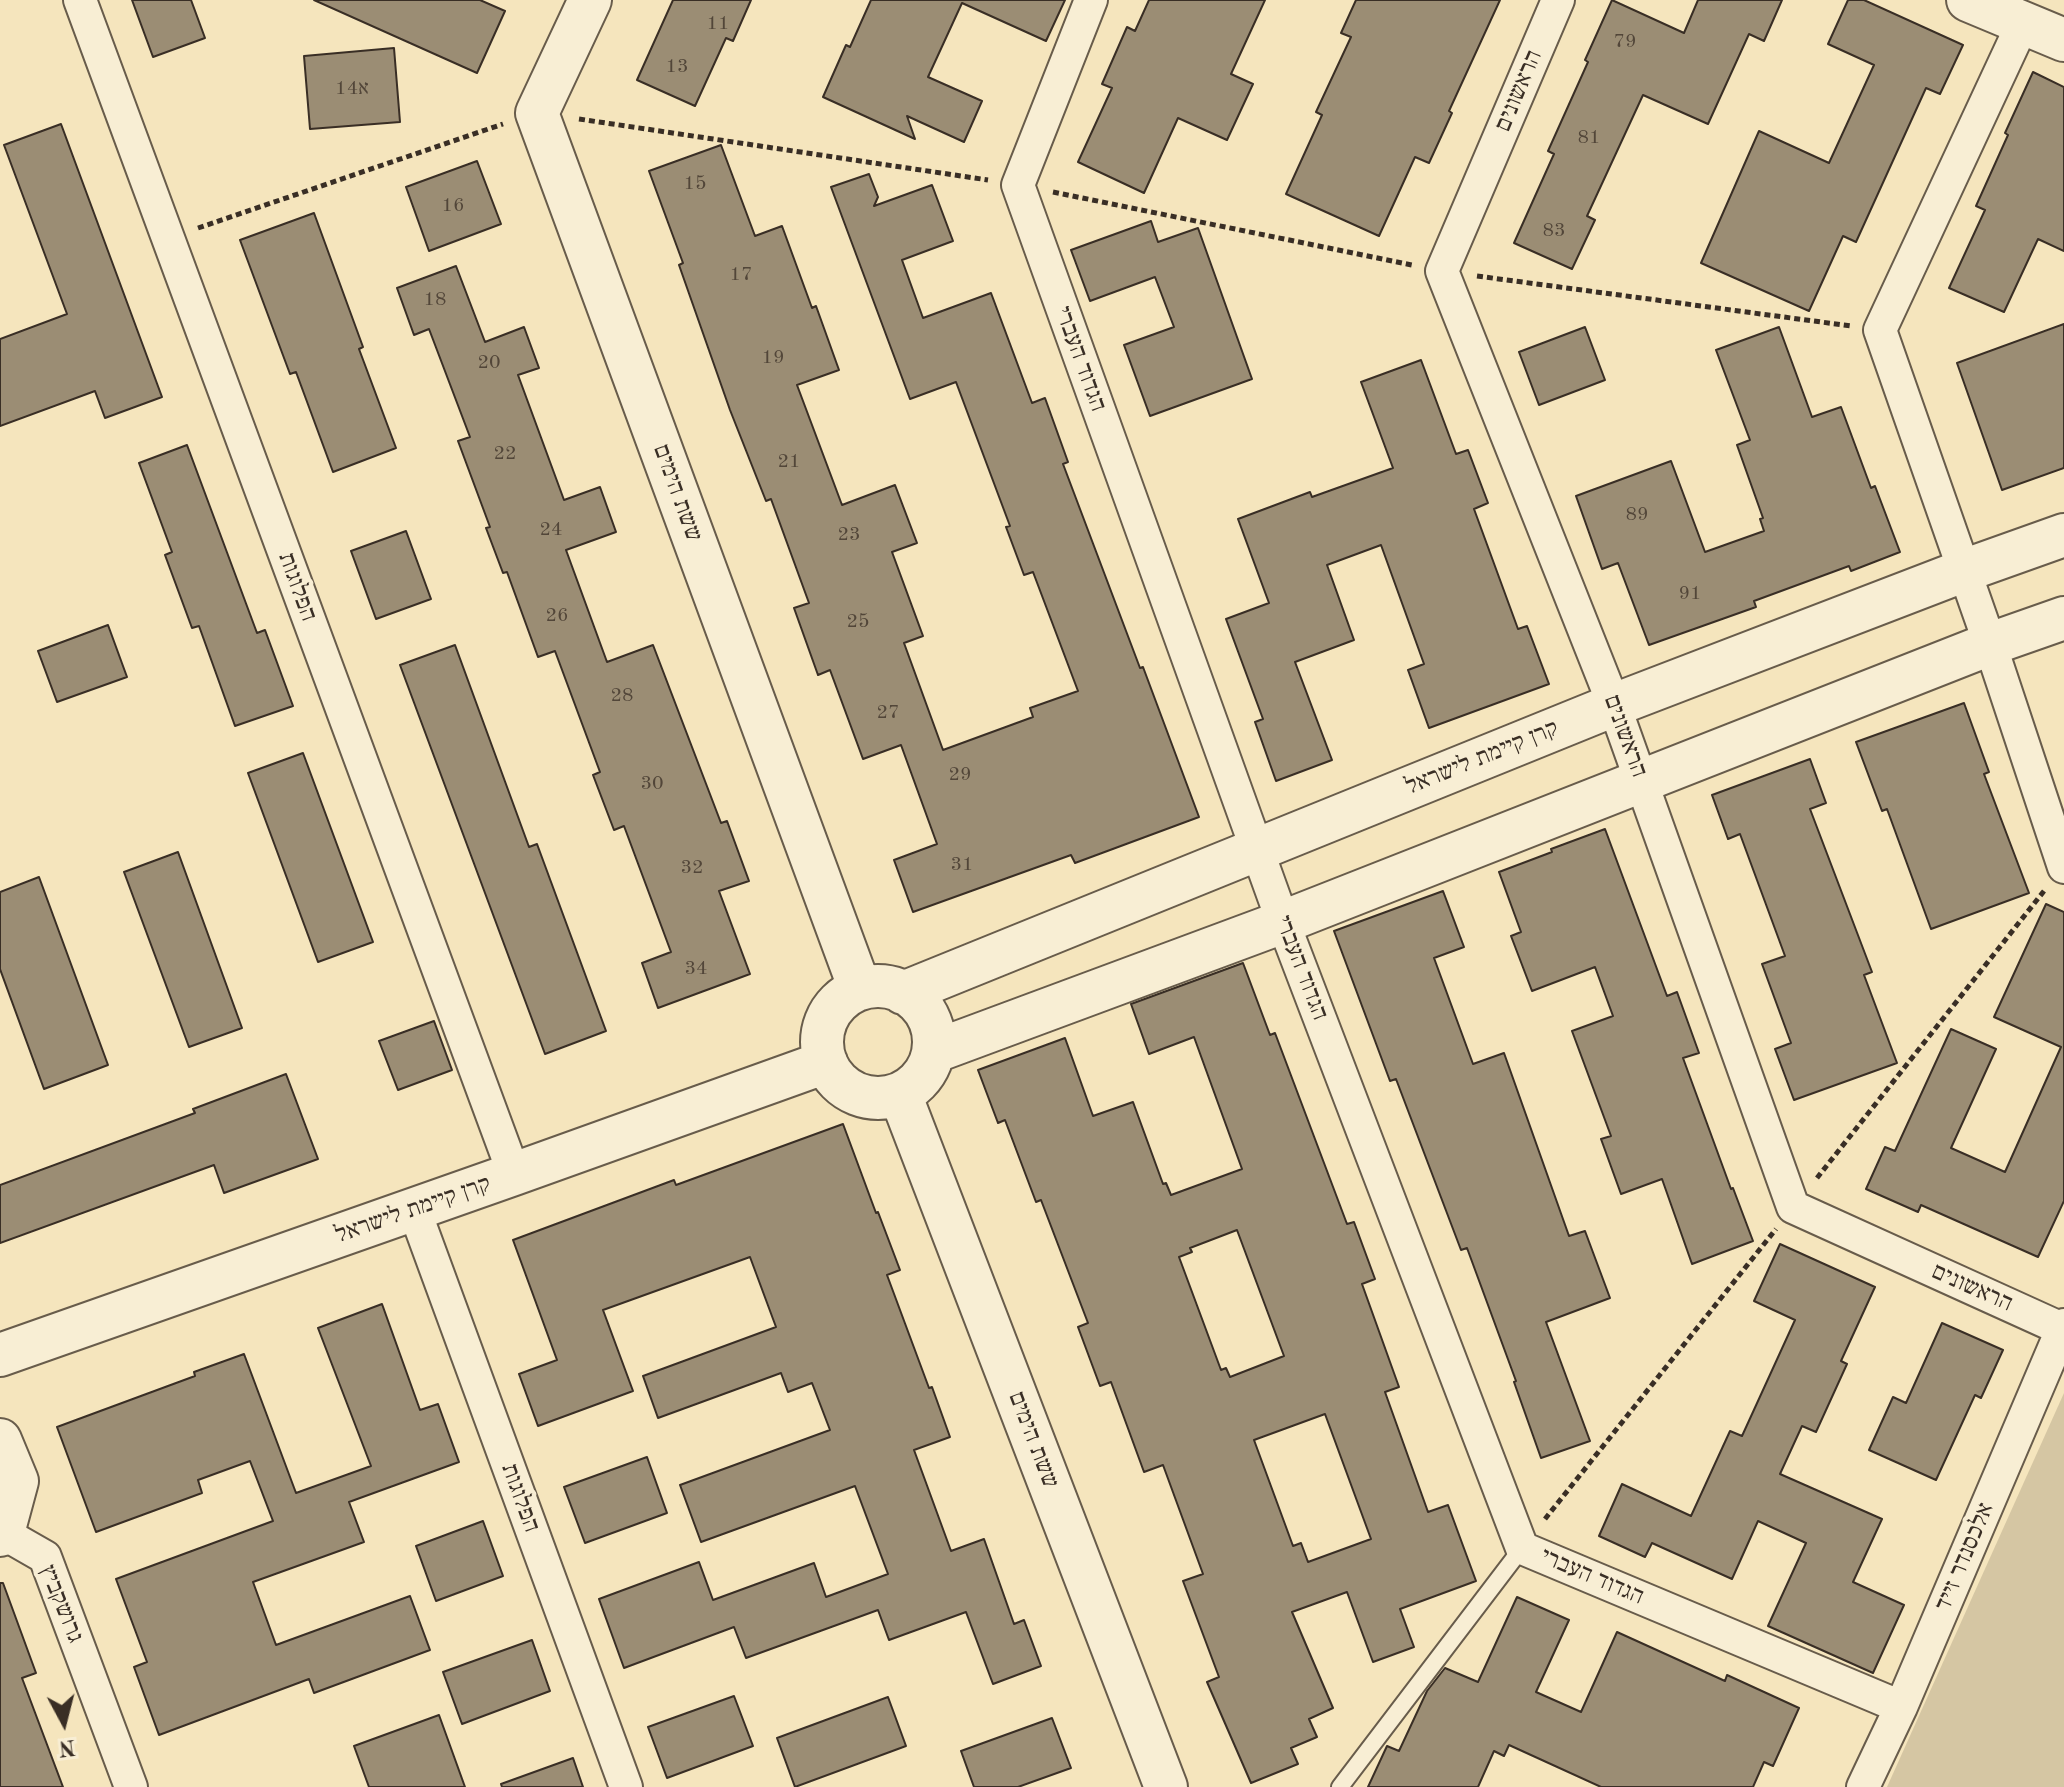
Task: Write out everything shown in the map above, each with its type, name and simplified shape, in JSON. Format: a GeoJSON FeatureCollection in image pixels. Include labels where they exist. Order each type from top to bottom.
{"type":"FeatureCollection","features":[{"type":"Feature","properties":{"kind":"street","name":"הפלוגות"},"geometry":{"type":"LineString","coordinates":[[80,0],[514,1174]]}},
{"type":"Feature","properties":{"kind":"street","name":"ששת הימים"},"geometry":{"type":"LineString","coordinates":[[590,0],[537,113],[860,989]]}},
{"type":"Feature","properties":{"kind":"street","name":"הגדוד העברי"},"geometry":{"type":"LineString","coordinates":[[1091,0],[1018,185],[1283,922],[1522,1548],[1901,1707]]}},
{"type":"Feature","properties":{"kind":"street","name":"הראשונים"},"geometry":{"type":"LineString","coordinates":[[1558,0],[1442,271],[1614,705],[1793,1207],[2063,1327]]}},
{"type":"Feature","properties":{"kind":"street"},"geometry":{"type":"LineString","coordinates":[[1968,0],[2064,40]]}},
{"type":"Feature","properties":{"kind":"street"},"geometry":{"type":"LineString","coordinates":[[2023,23],[1880,330],[2064,867]]}},
{"type":"Feature","properties":{"kind":"street","name":"קרן קיימת לישראל"},"geometry":{"type":"LineString","coordinates":[[903,993],[1614,705],[2064,535]]}},
{"type":"Feature","properties":{"kind":"street"},"geometry":{"type":"LineString","coordinates":[[933,1052],[1283,922],[1990,644],[2064,618]]}},
{"type":"Feature","properties":{"kind":"street"},"geometry":{"type":"LineString","coordinates":[[889,987],[903,993],[918,1003],[928,1017],[934,1035],[927,1070],[916,1084],[900,1094],[882,1098],[864,1096],[848,1089],[834,1077],[822,1045],[824,1027],[832,1011],[844,998],[860,989],[889,987]]}},
{"type":"Feature","properties":{"kind":"street","name":"קרן קיימת לישראל"},"geometry":{"type":"LineString","coordinates":[[0,1355],[826,1062]]}},
{"type":"Feature","properties":{"kind":"street","name":"ששת הימים"},"geometry":{"type":"LineString","coordinates":[[900,1094],[1166,1787]]}},
{"type":"Feature","properties":{"kind":"street","name":"הפלוגות"},"geometry":{"type":"LineString","coordinates":[[414,1209],[626,1787]]}},
{"type":"Feature","properties":{"kind":"street","name":"אלכסנדר זייד"},"geometry":{"type":"LineString","coordinates":[[1863,1787],[1901,1707],[2063,1327]]}},
{"type":"Feature","properties":{"kind":"street","name":"גרושקביץ"},"geometry":{"type":"LineString","coordinates":[[0,1440],[17,1481],[1,1534],[45,1557],[131,1787]]}},
{"type":"Feature","properties":{"kind":"lane"},"geometry":{"type":"LineString","coordinates":[[1340,1787],[1522,1548]]}},
{"type":"Feature","properties":{"kind":"shaded area"},"geometry":{"type":"Polygon","coordinates":[[[2064,1393],[2064,1787],[1887,1787],[2064,1393]]]}},
{"type":"Feature","properties":{"kind":"building"},"geometry":{"type":"Polygon","coordinates":[[[132,0],[191,0],[205,38],[153,57],[132,0]]]}},
{"type":"Feature","properties":{"kind":"building"},"geometry":{"type":"Polygon","coordinates":[[[314,0],[480,0],[505,11],[477,73],[314,0]]]}},
{"type":"Feature","properties":{"kind":"building"},"geometry":{"type":"Polygon","coordinates":[[[673,0],[751,0],[733,41],[726,38],[695,106],[637,80],[673,0]]]}},
{"type":"Feature","properties":{"kind":"building"},"geometry":{"type":"Polygon","coordinates":[[[871,0],[1065,0],[1046,41],[962,3],[928,77],[982,101],[964,142],[907,116],[915,139],[823,97],[846,45],[850,47],[871,0]]]}},
{"type":"Feature","properties":{"kind":"building"},"geometry":{"type":"Polygon","coordinates":[[[1149,0],[1265,0],[1231,74],[1253,84],[1227,140],[1178,118],[1144,193],[1078,162],[1112,88],[1102,84],[1127,27],[1135,31],[1149,0]]]}},
{"type":"Feature","properties":{"kind":"building"},"geometry":{"type":"Polygon","coordinates":[[[1356,0],[1500,0],[1449,111],[1452,113],[1429,163],[1415,157],[1379,236],[1286,194],[1322,115],[1316,112],[1351,37],[1341,33],[1356,0]]]}},
{"type":"Feature","properties":{"kind":"building"},"geometry":{"type":"Polygon","coordinates":[[[1612,0],[1684,33],[1698,0],[1782,0],[1764,41],[1749,34],[1708,124],[1643,95],[1587,216],[1595,220],[1572,269],[1514,243],[1554,154],[1548,151],[1612,0]]]}},
{"type":"Feature","properties":{"kind":"building"},"geometry":{"type":"Polygon","coordinates":[[[1848,0],[1864,0],[1963,45],[1940,94],[1926,88],[1856,242],[1843,236],[1809,311],[1701,263],[1759,131],[1829,163],[1874,65],[1828,44],[1848,0]]]}},
{"type":"Feature","properties":{"kind":"building"},"geometry":{"type":"Polygon","coordinates":[[[394,48],[400,122],[310,129],[304,56],[394,48]]]}},
{"type":"Feature","properties":{"kind":"building"},"geometry":{"type":"Polygon","coordinates":[[[2033,72],[2064,87],[2064,251],[2038,239],[2004,312],[1949,288],[1985,210],[1976,206],[2033,72]]]}},
{"type":"Feature","properties":{"kind":"building"},"geometry":{"type":"Polygon","coordinates":[[[61,124],[162,397],[105,418],[95,391],[0,426],[0,339],[67,314],[4,145],[61,124]]]}},
{"type":"Feature","properties":{"kind":"building"},"geometry":{"type":"Polygon","coordinates":[[[721,145],[755,236],[782,226],[839,370],[797,385],[842,505],[895,485],[917,543],[892,552],[923,636],[904,643],[943,750],[1033,717],[1030,708],[1078,691],[1033,572],[1024,575],[1006,527],[1010,526],[956,382],[910,399],[831,187],[869,174],[878,197],[874,206],[932,185],[953,241],[902,260],[923,318],[991,293],[1032,403],[1045,398],[1068,462],[1063,464],[1199,817],[1075,863],[1071,855],[913,912],[894,860],[937,844],[901,745],[863,759],[830,670],[818,675],[794,608],[809,603],[771,499],[766,501],[730,410],[679,265],[683,263],[649,171],[721,145]]]}},
{"type":"Feature","properties":{"kind":"building"},"geometry":{"type":"Polygon","coordinates":[[[477,161],[501,224],[429,251],[406,187],[477,161]]]}},
{"type":"Feature","properties":{"kind":"building"},"geometry":{"type":"Polygon","coordinates":[[[314,213],[396,448],[333,472],[296,372],[290,374],[240,240],[314,213]]]}},
{"type":"Feature","properties":{"kind":"building"},"geometry":{"type":"Polygon","coordinates":[[[1151,221],[1158,242],[1198,228],[1252,379],[1150,416],[1124,345],[1174,327],[1155,277],[1090,301],[1071,250],[1151,221]]]}},
{"type":"Feature","properties":{"kind":"building"},"geometry":{"type":"Polygon","coordinates":[[[456,266],[485,342],[524,327],[539,368],[518,375],[564,500],[600,487],[616,532],[566,550],[607,662],[653,645],[721,823],[727,821],[749,881],[719,891],[750,974],[658,1008],[642,963],[671,952],[624,826],[614,830],[593,775],[600,772],[555,651],[538,657],[507,572],[503,573],[486,528],[490,527],[458,441],[470,437],[429,329],[414,335],[397,288],[456,266]]]}},
{"type":"Feature","properties":{"kind":"building"},"geometry":{"type":"Polygon","coordinates":[[[2064,324],[2064,468],[2002,490],[1957,363],[2064,324]]]}},
{"type":"Feature","properties":{"kind":"building"},"geometry":{"type":"Polygon","coordinates":[[[1585,327],[1605,380],[1539,405],[1519,352],[1585,327]]]}},
{"type":"Feature","properties":{"kind":"building"},"geometry":{"type":"Polygon","coordinates":[[[1779,327],[1812,417],[1841,407],[1871,488],[1875,486],[1900,552],[1851,571],[1849,566],[1754,601],[1756,607],[1649,645],[1618,563],[1602,569],[1576,496],[1671,461],[1705,552],[1764,531],[1760,519],[1763,518],[1737,445],[1750,440],[1716,350],[1779,327]]]}},
{"type":"Feature","properties":{"kind":"building"},"geometry":{"type":"Polygon","coordinates":[[[1421,360],[1456,454],[1468,450],[1488,503],[1474,509],[1518,629],[1527,626],[1549,684],[1429,728],[1408,670],[1424,664],[1381,545],[1327,565],[1354,640],[1295,662],[1332,760],[1276,781],[1255,722],[1263,719],[1226,619],[1269,603],[1238,519],[1310,492],[1312,497],[1393,468],[1361,382],[1421,360]]]}},
{"type":"Feature","properties":{"kind":"building"},"geometry":{"type":"Polygon","coordinates":[[[187,445],[257,633],[265,630],[293,706],[235,726],[199,626],[192,628],[165,555],[172,552],[139,463],[187,445]]]}},
{"type":"Feature","properties":{"kind":"building"},"geometry":{"type":"Polygon","coordinates":[[[406,531],[431,599],[376,619],[351,551],[406,531]]]}},
{"type":"Feature","properties":{"kind":"building"},"geometry":{"type":"Polygon","coordinates":[[[108,625],[127,677],[57,702],[38,651],[108,625]]]}},
{"type":"Feature","properties":{"kind":"building"},"geometry":{"type":"Polygon","coordinates":[[[455,645],[529,847],[537,844],[606,1031],[545,1054],[400,665],[455,645]]]}},
{"type":"Feature","properties":{"kind":"building"},"geometry":{"type":"Polygon","coordinates":[[[1964,703],[1989,772],[1984,774],[2029,893],[1931,929],[1887,809],[1882,811],[1856,742],[1964,703]]]}},
{"type":"Feature","properties":{"kind":"building"},"geometry":{"type":"Polygon","coordinates":[[[303,753],[373,942],[318,962],[248,773],[303,753]]]}},
{"type":"Feature","properties":{"kind":"building"},"geometry":{"type":"Polygon","coordinates":[[[1810,759],[1826,803],[1810,809],[1872,972],[1864,975],[1897,1063],[1794,1100],[1775,1049],[1791,1043],[1762,964],[1785,956],[1740,834],[1728,839],[1712,795],[1810,759]]]}},
{"type":"Feature","properties":{"kind":"building"},"geometry":{"type":"Polygon","coordinates":[[[1605,829],[1667,996],[1677,992],[1699,1053],[1683,1058],[1753,1241],[1692,1264],[1662,1179],[1621,1194],[1601,1139],[1611,1136],[1572,1031],[1613,1016],[1595,967],[1532,991],[1511,936],[1521,932],[1499,872],[1605,829]]]}},
{"type":"Feature","properties":{"kind":"building"},"geometry":{"type":"Polygon","coordinates":[[[178,852],[242,1028],[189,1047],[124,872],[178,852]]]}},
{"type":"Feature","properties":{"kind":"building"},"geometry":{"type":"Polygon","coordinates":[[[39,877],[108,1065],[44,1089],[0,969],[0,892],[39,877]]]}},
{"type":"Feature","properties":{"kind":"building"},"geometry":{"type":"Polygon","coordinates":[[[1443,891],[1464,947],[1434,958],[1473,1064],[1504,1053],[1569,1236],[1585,1231],[1610,1298],[1546,1322],[1590,1441],[1541,1458],[1467,1248],[1461,1250],[1396,1079],[1390,1081],[1334,931],[1443,891]]]}},
{"type":"Feature","properties":{"kind":"building"},"geometry":{"type":"Polygon","coordinates":[[[2046,904],[2064,912],[2064,1201],[2038,1257],[1921,1205],[1918,1212],[1866,1189],[1885,1147],[1895,1151],[1951,1029],[1996,1049],[1951,1148],[2005,1172],[2061,1047],[1994,1017],[2046,904]]]}},
{"type":"Feature","properties":{"kind":"building"},"geometry":{"type":"Polygon","coordinates":[[[1243,963],[1270,1035],[1275,1033],[1347,1224],[1354,1222],[1375,1279],[1362,1284],[1399,1387],[1385,1392],[1428,1512],[1448,1505],[1476,1581],[1400,1609],[1414,1647],[1373,1662],[1347,1592],[1292,1612],[1333,1708],[1309,1719],[1317,1737],[1291,1748],[1298,1764],[1251,1783],[1207,1682],[1219,1677],[1183,1581],[1203,1574],[1163,1465],[1144,1472],[1111,1382],[1100,1386],[1078,1327],[1088,1323],[1041,1200],[1036,1202],[1005,1120],[998,1123],[978,1070],[1065,1038],[1093,1116],[1133,1102],[1163,1184],[1166,1183],[1171,1195],[1242,1169],[1194,1037],[1149,1054],[1131,1004],[1243,963]],[[1237,1230],[1190,1248],[1192,1252],[1179,1257],[1221,1370],[1226,1368],[1230,1377],[1284,1356],[1237,1230]],[[1325,1414],[1254,1440],[1293,1546],[1301,1543],[1308,1562],[1371,1539],[1325,1414]]]}},
{"type":"Feature","properties":{"kind":"building"},"geometry":{"type":"Polygon","coordinates":[[[434,1021],[452,1070],[398,1090],[379,1041],[434,1021]]]}},
{"type":"Feature","properties":{"kind":"building"},"geometry":{"type":"Polygon","coordinates":[[[286,1074],[318,1159],[224,1193],[214,1165],[0,1243],[0,1185],[195,1113],[193,1109],[286,1074]]]}},
{"type":"Feature","properties":{"kind":"building"},"geometry":{"type":"Polygon","coordinates":[[[843,1124],[900,1270],[887,1275],[950,1437],[914,1450],[951,1551],[984,1539],[1014,1624],[1024,1620],[1041,1666],[993,1684],[966,1612],[889,1640],[878,1610],[746,1658],[734,1627],[624,1668],[599,1599],[699,1562],[713,1600],[814,1563],[826,1597],[888,1574],[855,1486],[701,1542],[680,1485],[830,1430],[812,1383],[788,1392],[781,1373],[658,1418],[643,1376],[776,1327],[750,1257],[603,1310],[633,1391],[538,1426],[519,1374],[557,1360],[513,1240],[674,1180],[676,1185],[843,1124]]]}},
{"type":"Feature","properties":{"kind":"building"},"geometry":{"type":"Polygon","coordinates":[[[1780,1244],[1875,1287],[1841,1361],[1847,1364],[1816,1432],[1802,1426],[1780,1474],[1882,1519],[1853,1582],[1904,1605],[1873,1673],[1768,1626],[1806,1543],[1758,1521],[1732,1579],[1652,1543],[1645,1557],[1599,1536],[1622,1484],[1691,1516],[1730,1431],[1742,1436],[1795,1320],[1754,1301],[1780,1244]]]}},
{"type":"Feature","properties":{"kind":"building"},"geometry":{"type":"Polygon","coordinates":[[[382,1304],[420,1410],[438,1404],[459,1462],[349,1502],[364,1542],[253,1582],[276,1645],[410,1596],[430,1650],[314,1693],[309,1679],[159,1735],[134,1667],[147,1662],[116,1579],[273,1521],[250,1461],[198,1480],[202,1493],[96,1532],[57,1427],[195,1376],[194,1372],[244,1354],[296,1493],[371,1466],[318,1328],[382,1304]]]}},
{"type":"Feature","properties":{"kind":"building"},"geometry":{"type":"Polygon","coordinates":[[[1942,1323],[2003,1350],[1981,1398],[1975,1395],[1936,1480],[1869,1450],[1893,1397],[1906,1403],[1942,1323]]]}},
{"type":"Feature","properties":{"kind":"building"},"geometry":{"type":"Polygon","coordinates":[[[647,1457],[667,1513],[585,1543],[564,1487],[647,1457]]]}},
{"type":"Feature","properties":{"kind":"building"},"geometry":{"type":"Polygon","coordinates":[[[483,1521],[503,1576],[436,1601],[416,1546],[483,1521]]]}},
{"type":"Feature","properties":{"kind":"building"},"geometry":{"type":"Polygon","coordinates":[[[0,1583],[3,1583],[36,1673],[22,1678],[63,1787],[0,1787],[0,1583]]]}},
{"type":"Feature","properties":{"kind":"building"},"geometry":{"type":"Polygon","coordinates":[[[1517,1597],[1569,1620],[1536,1692],[1581,1712],[1617,1632],[1725,1681],[1727,1675],[1799,1708],[1773,1766],[1764,1762],[1753,1787],[1601,1787],[1509,1745],[1504,1756],[1494,1751],[1478,1787],[1368,1787],[1387,1746],[1399,1751],[1427,1691],[1445,1668],[1478,1682],[1517,1597]]]}},
{"type":"Feature","properties":{"kind":"building"},"geometry":{"type":"Polygon","coordinates":[[[532,1640],[550,1691],[462,1724],[443,1672],[532,1640]]]}},
{"type":"Feature","properties":{"kind":"building"},"geometry":{"type":"Polygon","coordinates":[[[734,1696],[753,1746],[667,1778],[648,1727],[734,1696]]]}},
{"type":"Feature","properties":{"kind":"building"},"geometry":{"type":"Polygon","coordinates":[[[888,1697],[906,1746],[795,1787],[777,1738],[888,1697]]]}},
{"type":"Feature","properties":{"kind":"building"},"geometry":{"type":"Polygon","coordinates":[[[439,1715],[465,1787],[369,1787],[354,1746],[439,1715]]]}},
{"type":"Feature","properties":{"kind":"building"},"geometry":{"type":"Polygon","coordinates":[[[1052,1718],[1071,1768],[1018,1787],[974,1787],[961,1751],[1052,1718]]]}},
{"type":"Feature","properties":{"kind":"building"},"geometry":{"type":"Polygon","coordinates":[[[573,1758],[583,1787],[502,1787],[501,1784],[573,1758]]]}}]}
